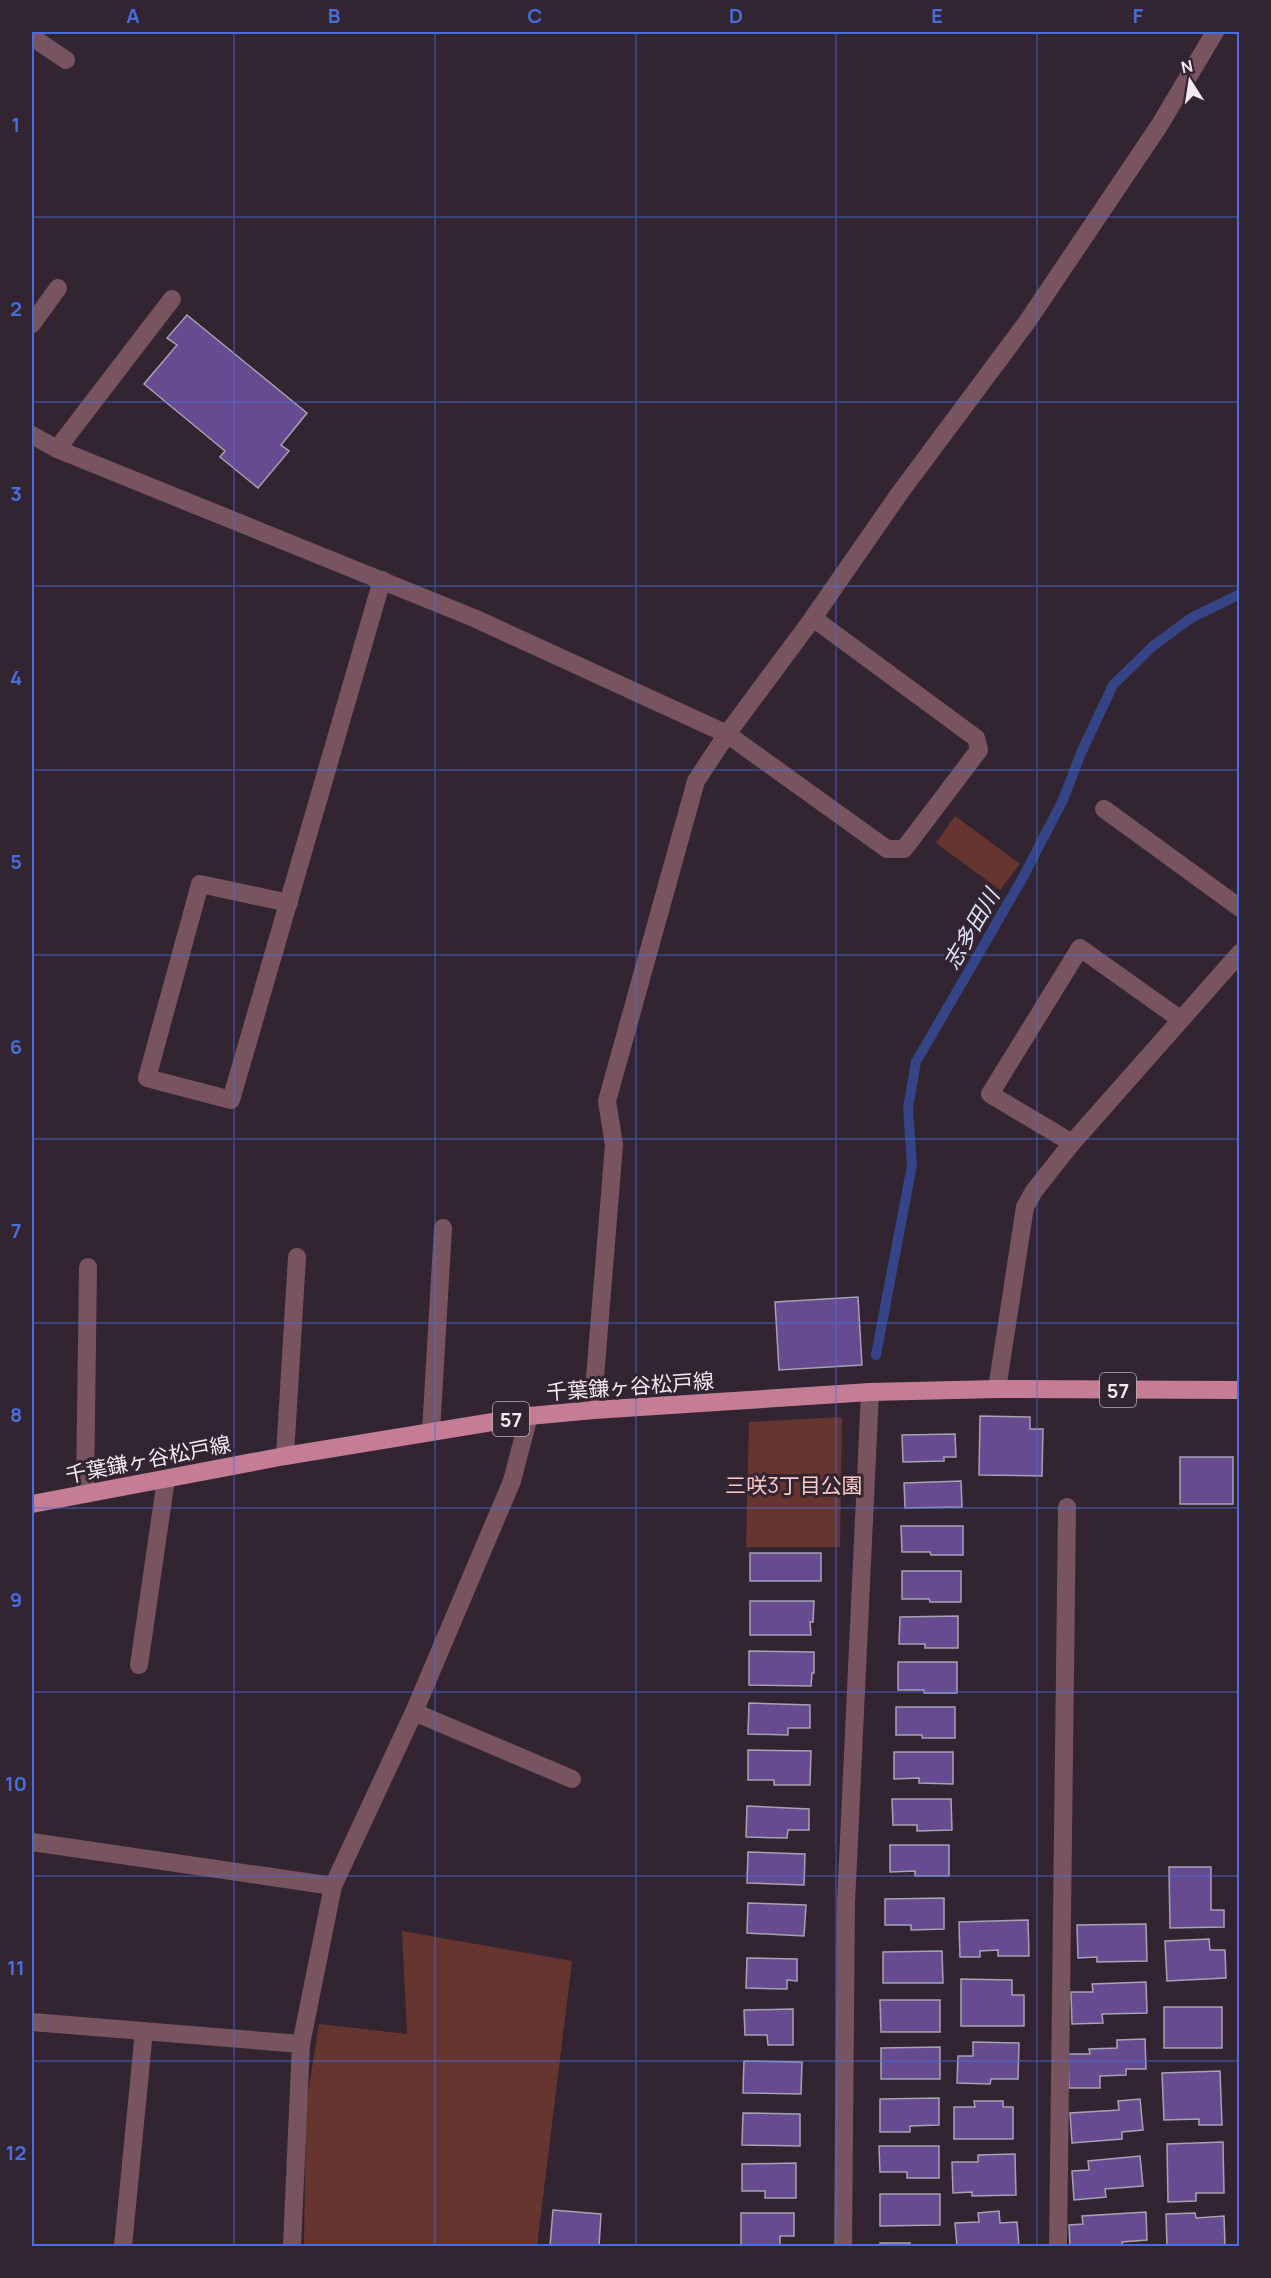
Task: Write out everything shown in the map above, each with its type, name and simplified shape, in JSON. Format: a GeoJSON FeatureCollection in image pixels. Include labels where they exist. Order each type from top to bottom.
{"type":"FeatureCollection","features":[{"type":"Feature","properties":{"kind":"main road","name":"千葉鎌ヶ谷松戸線"},"geometry":{"type":"LineString","coordinates":[[32,1504],[285,1456],[529,1416],[870,1392],[997,1389],[1239,1390]]}},
{"type":"Feature","properties":{"kind":"street"},"geometry":{"type":"LineString","coordinates":[[594,1410],[614,1144],[607,1101],[696,781],[727,734],[813,618],[898,494],[1027,322],[1159,126],[1215,32]]}},
{"type":"Feature","properties":{"kind":"street"},"geometry":{"type":"LineString","coordinates":[[32,37],[66,60]]}},
{"type":"Feature","properties":{"kind":"street"},"geometry":{"type":"LineString","coordinates":[[32,324],[58,288]]}},
{"type":"Feature","properties":{"kind":"street"},"geometry":{"type":"LineString","coordinates":[[57,448],[172,299]]}},
{"type":"Feature","properties":{"kind":"street"},"geometry":{"type":"LineString","coordinates":[[32,435],[57,448],[474,618],[727,734],[887,849],[904,849],[979,750],[976,738],[813,618]]}},
{"type":"Feature","properties":{"kind":"street"},"geometry":{"type":"LineString","coordinates":[[289,903],[200,884],[147,1078],[231,1100],[289,903],[382,580]]}},
{"type":"Feature","properties":{"kind":"street"},"geometry":{"type":"LineString","coordinates":[[1104,809],[1239,908]]}},
{"type":"Feature","properties":{"kind":"street"},"geometry":{"type":"LineString","coordinates":[[1072,1143],[990,1094],[1080,948],[1180,1019]]}},
{"type":"Feature","properties":{"kind":"street"},"geometry":{"type":"LineString","coordinates":[[997,1389],[1025,1207],[1034,1191],[1072,1143],[1239,953]]}},
{"type":"Feature","properties":{"kind":"street"},"geometry":{"type":"LineString","coordinates":[[431,1432],[443,1228]]}},
{"type":"Feature","properties":{"kind":"street"},"geometry":{"type":"LineString","coordinates":[[285,1456],[297,1257]]}},
{"type":"Feature","properties":{"kind":"street"},"geometry":{"type":"LineString","coordinates":[[85,1494],[88,1267]]}},
{"type":"Feature","properties":{"kind":"street"},"geometry":{"type":"LineString","coordinates":[[843,2247],[846,1903],[870,1392]]}},
{"type":"Feature","properties":{"kind":"street"},"geometry":{"type":"LineString","coordinates":[[292,2247],[301,2044],[333,1886],[414,1712],[512,1481],[529,1416]]}},
{"type":"Feature","properties":{"kind":"street"},"geometry":{"type":"LineString","coordinates":[[139,1665],[166,1479]]}},
{"type":"Feature","properties":{"kind":"street"},"geometry":{"type":"LineString","coordinates":[[1058,2247],[1067,1507]]}},
{"type":"Feature","properties":{"kind":"street"},"geometry":{"type":"LineString","coordinates":[[414,1712],[572,1779]]}},
{"type":"Feature","properties":{"kind":"street"},"geometry":{"type":"LineString","coordinates":[[32,1842],[333,1886]]}},
{"type":"Feature","properties":{"kind":"street"},"geometry":{"type":"LineString","coordinates":[[32,2022],[301,2044]]}},
{"type":"Feature","properties":{"kind":"street"},"geometry":{"type":"LineString","coordinates":[[123,2247],[144,2031]]}},
{"type":"Feature","properties":{"kind":"green space"},"geometry":{"type":"Polygon","coordinates":[[[955,816],[1020,864],[1000,890],[936,843],[955,816]]]}},
{"type":"Feature","properties":{"kind":"green space","name":"三咲3丁目公園"},"geometry":{"type":"Polygon","coordinates":[[[842,1417],[840,1547],[746,1547],[749,1422],[842,1417]]]}},
{"type":"Feature","properties":{"kind":"green space"},"geometry":{"type":"Polygon","coordinates":[[[402,1931],[572,1961],[537,2246],[304,2246],[306,2106],[319,2024],[407,2034],[402,1931]]]}},
{"type":"Feature","properties":{"kind":"building"},"geometry":{"type":"Polygon","coordinates":[[[187,315],[307,413],[281,445],[289,451],[258,488],[220,457],[225,451],[144,384],[177,345],[167,338],[187,315]]]}},
{"type":"Feature","properties":{"kind":"building"},"geometry":{"type":"Polygon","coordinates":[[[858,1297],[862,1365],[779,1370],[775,1302],[858,1297]]]}},
{"type":"Feature","properties":{"kind":"building"},"geometry":{"type":"Polygon","coordinates":[[[980,1416],[1030,1417],[1030,1429],[1043,1429],[1042,1476],[979,1475],[980,1416]]]}},
{"type":"Feature","properties":{"kind":"building"},"geometry":{"type":"Polygon","coordinates":[[[955,1434],[956,1457],[944,1457],[944,1461],[903,1462],[902,1435],[955,1434]]]}},
{"type":"Feature","properties":{"kind":"building"},"geometry":{"type":"Polygon","coordinates":[[[1180,1457],[1233,1457],[1233,1504],[1180,1504],[1180,1457]]]}},
{"type":"Feature","properties":{"kind":"building"},"geometry":{"type":"Polygon","coordinates":[[[961,1481],[962,1507],[905,1508],[904,1483],[961,1481]]]}},
{"type":"Feature","properties":{"kind":"building"},"geometry":{"type":"Polygon","coordinates":[[[901,1526],[963,1526],[963,1555],[902,1552],[901,1526]]]}},
{"type":"Feature","properties":{"kind":"building"},"geometry":{"type":"Polygon","coordinates":[[[750,1553],[821,1553],[821,1581],[750,1581],[750,1553]]]}},
{"type":"Feature","properties":{"kind":"building"},"geometry":{"type":"Polygon","coordinates":[[[902,1571],[961,1571],[961,1602],[902,1599],[902,1571]]]}},
{"type":"Feature","properties":{"kind":"building"},"geometry":{"type":"Polygon","coordinates":[[[750,1601],[814,1601],[813,1622],[810,1622],[811,1635],[750,1635],[750,1601]]]}},
{"type":"Feature","properties":{"kind":"building"},"geometry":{"type":"Polygon","coordinates":[[[958,1616],[958,1648],[925,1648],[925,1644],[899,1644],[900,1617],[958,1616]]]}},
{"type":"Feature","properties":{"kind":"building"},"geometry":{"type":"Polygon","coordinates":[[[749,1651],[814,1652],[814,1673],[812,1673],[811,1686],[749,1685],[749,1651]]]}},
{"type":"Feature","properties":{"kind":"building"},"geometry":{"type":"Polygon","coordinates":[[[898,1662],[957,1662],[957,1693],[898,1690],[898,1662]]]}},
{"type":"Feature","properties":{"kind":"building"},"geometry":{"type":"Polygon","coordinates":[[[749,1703],[810,1705],[810,1728],[788,1728],[788,1735],[748,1734],[749,1703]]]}},
{"type":"Feature","properties":{"kind":"building"},"geometry":{"type":"Polygon","coordinates":[[[896,1707],[955,1707],[955,1738],[896,1735],[896,1707]]]}},
{"type":"Feature","properties":{"kind":"building"},"geometry":{"type":"Polygon","coordinates":[[[748,1750],[811,1751],[810,1785],[774,1785],[774,1780],[748,1780],[748,1750]]]}},
{"type":"Feature","properties":{"kind":"building"},"geometry":{"type":"Polygon","coordinates":[[[894,1752],[953,1752],[953,1784],[919,1783],[919,1778],[894,1779],[894,1752]]]}},
{"type":"Feature","properties":{"kind":"building"},"geometry":{"type":"Polygon","coordinates":[[[892,1799],[951,1799],[952,1830],[917,1831],[917,1825],[893,1825],[892,1799]]]}},
{"type":"Feature","properties":{"kind":"building"},"geometry":{"type":"Polygon","coordinates":[[[747,1806],[809,1809],[809,1830],[788,1830],[787,1838],[746,1837],[747,1806]]]}},
{"type":"Feature","properties":{"kind":"building"},"geometry":{"type":"Polygon","coordinates":[[[890,1845],[949,1845],[949,1876],[915,1876],[915,1871],[890,1872],[890,1845]]]}},
{"type":"Feature","properties":{"kind":"building"},"geometry":{"type":"Polygon","coordinates":[[[748,1852],[805,1854],[804,1885],[747,1883],[748,1852]]]}},
{"type":"Feature","properties":{"kind":"building"},"geometry":{"type":"Polygon","coordinates":[[[1169,1867],[1211,1867],[1211,1910],[1224,1910],[1224,1927],[1170,1928],[1169,1867]]]}},
{"type":"Feature","properties":{"kind":"building"},"geometry":{"type":"Polygon","coordinates":[[[944,1898],[944,1929],[911,1930],[911,1925],[885,1925],[885,1899],[944,1898]]]}},
{"type":"Feature","properties":{"kind":"building"},"geometry":{"type":"Polygon","coordinates":[[[748,1903],[806,1905],[804,1936],[747,1933],[748,1903]]]}},
{"type":"Feature","properties":{"kind":"building"},"geometry":{"type":"Polygon","coordinates":[[[1028,1920],[1029,1956],[998,1956],[998,1950],[980,1951],[980,1957],[960,1957],[959,1922],[1028,1920]]]}},
{"type":"Feature","properties":{"kind":"building"},"geometry":{"type":"Polygon","coordinates":[[[1146,1924],[1147,1961],[1097,1962],[1097,1957],[1078,1958],[1077,1925],[1146,1924]]]}},
{"type":"Feature","properties":{"kind":"building"},"geometry":{"type":"Polygon","coordinates":[[[1209,1939],[1210,1950],[1225,1950],[1226,1978],[1167,1981],[1165,1941],[1209,1939]]]}},
{"type":"Feature","properties":{"kind":"building"},"geometry":{"type":"Polygon","coordinates":[[[942,1951],[943,1983],[883,1983],[883,1952],[942,1951]]]}},
{"type":"Feature","properties":{"kind":"building"},"geometry":{"type":"Polygon","coordinates":[[[747,1958],[797,1959],[797,1981],[787,1980],[787,1989],[746,1988],[747,1958]]]}},
{"type":"Feature","properties":{"kind":"building"},"geometry":{"type":"Polygon","coordinates":[[[961,1979],[1012,1980],[1012,1995],[1024,1995],[1024,2026],[961,2026],[961,1979]]]}},
{"type":"Feature","properties":{"kind":"building"},"geometry":{"type":"Polygon","coordinates":[[[1146,1982],[1147,2013],[1102,2014],[1103,2023],[1072,2024],[1071,1992],[1093,1992],[1092,1984],[1146,1982]]]}},
{"type":"Feature","properties":{"kind":"building"},"geometry":{"type":"Polygon","coordinates":[[[880,2000],[940,2000],[940,2032],[881,2032],[880,2000]]]}},
{"type":"Feature","properties":{"kind":"building"},"geometry":{"type":"Polygon","coordinates":[[[1164,2007],[1222,2007],[1222,2048],[1164,2048],[1164,2007]]]}},
{"type":"Feature","properties":{"kind":"building"},"geometry":{"type":"Polygon","coordinates":[[[793,2009],[793,2045],[768,2045],[767,2035],[745,2035],[744,2010],[793,2009]]]}},
{"type":"Feature","properties":{"kind":"building"},"geometry":{"type":"Polygon","coordinates":[[[1145,2039],[1146,2069],[1126,2069],[1126,2075],[1100,2076],[1100,2088],[1069,2088],[1068,2054],[1090,2054],[1089,2049],[1117,2048],[1117,2040],[1145,2039]]]}},
{"type":"Feature","properties":{"kind":"building"},"geometry":{"type":"Polygon","coordinates":[[[973,2042],[1019,2043],[1018,2079],[991,2079],[990,2084],[957,2083],[958,2056],[973,2056],[973,2042]]]}},
{"type":"Feature","properties":{"kind":"building"},"geometry":{"type":"Polygon","coordinates":[[[940,2047],[940,2079],[881,2079],[881,2048],[940,2047]]]}},
{"type":"Feature","properties":{"kind":"building"},"geometry":{"type":"Polygon","coordinates":[[[744,2061],[802,2062],[801,2094],[743,2093],[744,2061]]]}},
{"type":"Feature","properties":{"kind":"building"},"geometry":{"type":"Polygon","coordinates":[[[1220,2071],[1222,2125],[1199,2125],[1199,2119],[1164,2120],[1162,2073],[1220,2071]]]}},
{"type":"Feature","properties":{"kind":"building"},"geometry":{"type":"Polygon","coordinates":[[[939,2098],[939,2125],[910,2126],[910,2132],[880,2132],[880,2099],[939,2098]]]}},
{"type":"Feature","properties":{"kind":"building"},"geometry":{"type":"Polygon","coordinates":[[[1140,2099],[1143,2130],[1122,2132],[1122,2139],[1072,2143],[1070,2113],[1119,2110],[1118,2101],[1140,2099]]]}},
{"type":"Feature","properties":{"kind":"building"},"geometry":{"type":"Polygon","coordinates":[[[974,2101],[1003,2101],[1003,2107],[1013,2107],[1013,2139],[954,2139],[954,2107],[975,2107],[974,2101]]]}},
{"type":"Feature","properties":{"kind":"building"},"geometry":{"type":"Polygon","coordinates":[[[743,2113],[800,2114],[800,2146],[742,2145],[743,2113]]]}},
{"type":"Feature","properties":{"kind":"building"},"geometry":{"type":"Polygon","coordinates":[[[1223,2142],[1224,2193],[1196,2193],[1196,2201],[1168,2202],[1167,2144],[1223,2142]]]}},
{"type":"Feature","properties":{"kind":"building"},"geometry":{"type":"Polygon","coordinates":[[[879,2146],[939,2146],[939,2178],[907,2178],[907,2172],[880,2172],[879,2146]]]}},
{"type":"Feature","properties":{"kind":"building"},"geometry":{"type":"Polygon","coordinates":[[[1015,2154],[1016,2195],[972,2196],[972,2192],[953,2193],[952,2162],[978,2162],[978,2155],[1015,2154]]]}},
{"type":"Feature","properties":{"kind":"building"},"geometry":{"type":"Polygon","coordinates":[[[1140,2156],[1143,2186],[1105,2189],[1106,2197],[1074,2200],[1072,2171],[1089,2170],[1088,2161],[1140,2156]]]}},
{"type":"Feature","properties":{"kind":"building"},"geometry":{"type":"Polygon","coordinates":[[[796,2163],[796,2198],[765,2198],[765,2191],[742,2191],[742,2164],[796,2163]]]}},
{"type":"Feature","properties":{"kind":"building"},"geometry":{"type":"Polygon","coordinates":[[[880,2194],[940,2194],[940,2225],[880,2226],[880,2194]]]}},
{"type":"Feature","properties":{"kind":"building"},"geometry":{"type":"Polygon","coordinates":[[[553,2210],[601,2214],[599,2246],[550,2246],[553,2210]]]}},
{"type":"Feature","properties":{"kind":"building"},"geometry":{"type":"Polygon","coordinates":[[[999,2211],[1000,2223],[1017,2222],[1019,2246],[957,2246],[955,2223],[979,2222],[978,2213],[999,2211]]]}},
{"type":"Feature","properties":{"kind":"building"},"geometry":{"type":"Polygon","coordinates":[[[1146,2212],[1147,2240],[1122,2242],[1122,2246],[1070,2246],[1069,2225],[1083,2224],[1082,2216],[1146,2212]]]}},
{"type":"Feature","properties":{"kind":"building"},"geometry":{"type":"Polygon","coordinates":[[[741,2213],[794,2213],[794,2236],[780,2236],[780,2245],[741,2246],[741,2213]]]}},
{"type":"Feature","properties":{"kind":"building"},"geometry":{"type":"Polygon","coordinates":[[[1195,2213],[1196,2218],[1224,2216],[1225,2246],[1167,2246],[1166,2214],[1195,2213]]]}},
{"type":"Feature","properties":{"kind":"building"},"geometry":{"type":"Polygon","coordinates":[[[880,2243],[910,2243],[910,2246],[880,2246],[880,2243]]]}},
{"type":"Feature","properties":{"kind":"waterway","name":"志多田川"},"geometry":{"type":"LineString","coordinates":[[876,1355],[912,1165],[908,1108],[916,1062],[1022,879],[1063,800],[1081,753],[1113,685],[1153,646],[1191,618],[1240,594]]}}]}
